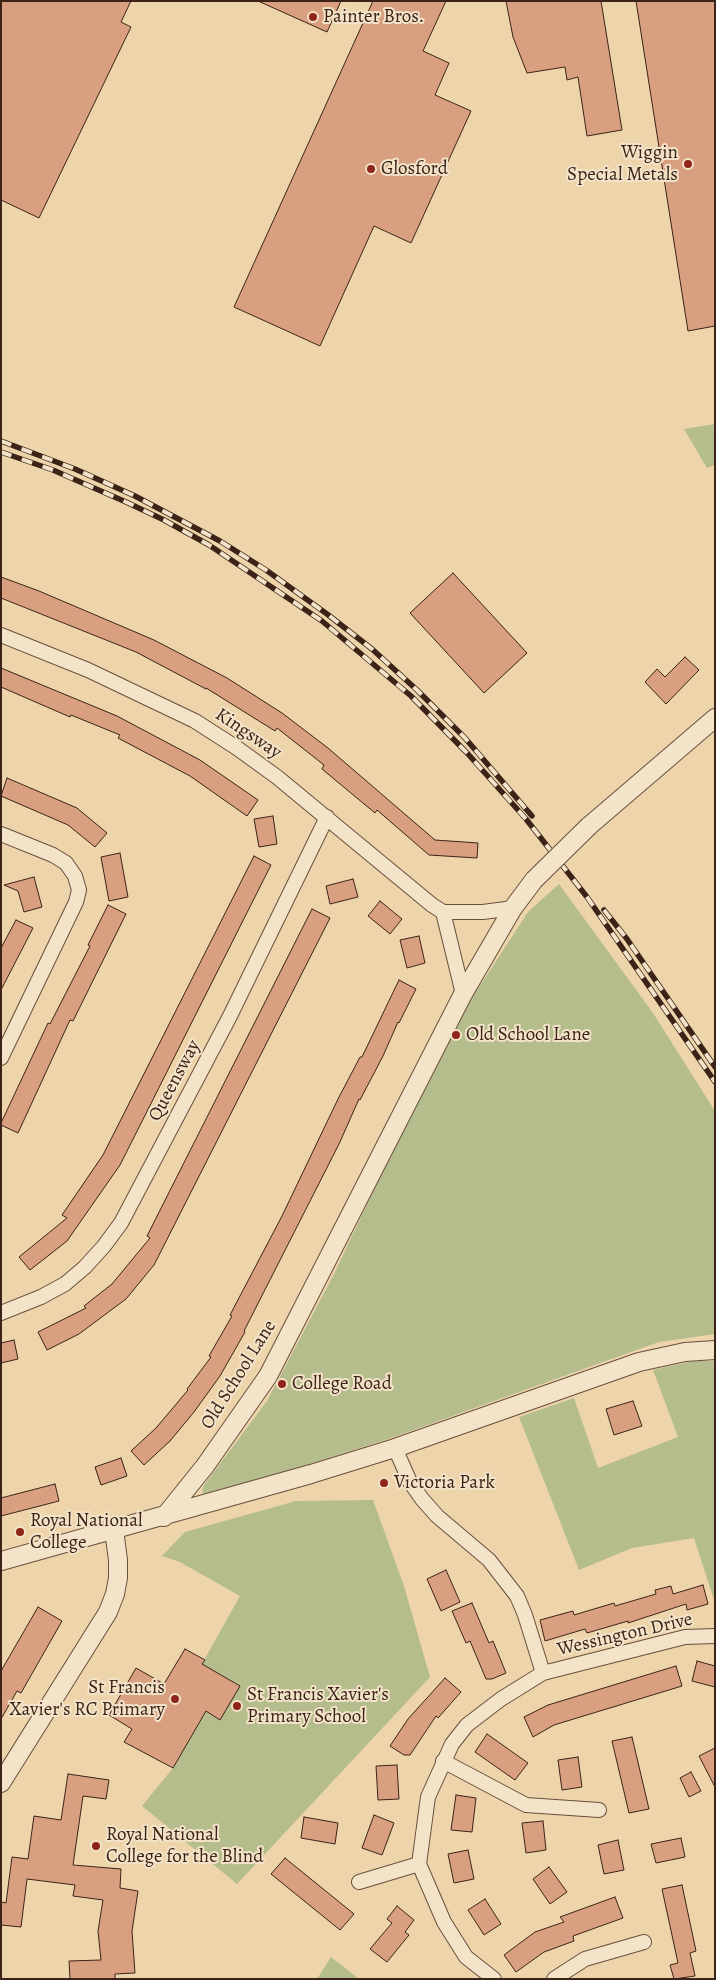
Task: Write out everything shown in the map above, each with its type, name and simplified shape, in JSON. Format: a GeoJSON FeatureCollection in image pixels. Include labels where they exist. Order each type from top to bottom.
{"type":"FeatureCollection","features":[{"type":"Feature","properties":{"kind":"street","name":"Kingsway"},"geometry":{"type":"LineString","coordinates":[[1,635],[88,670],[195,721],[245,753],[443,912]]}},
{"type":"Feature","properties":{"kind":"street","name":"Old School Lane"},"geometry":{"type":"LineString","coordinates":[[164,1517],[222,1444],[268,1376],[463,994],[525,890],[589,826],[715,718]]}},
{"type":"Feature","properties":{"kind":"street","name":"Queensway"},"geometry":{"type":"LineString","coordinates":[[1,1313],[41,1297],[65,1284],[85,1267],[121,1223],[230,1016],[327,817]]}},
{"type":"Feature","properties":{"kind":"street"},"geometry":{"type":"LineString","coordinates":[[1,834],[53,855],[66,863],[75,876],[79,890],[76,902],[1,1058]]}},
{"type":"Feature","properties":{"kind":"street"},"geometry":{"type":"LineString","coordinates":[[463,994],[443,912],[484,912],[513,908]]}},
{"type":"Feature","properties":{"kind":"street"},"geometry":{"type":"LineString","coordinates":[[1,1561],[274,1486],[395,1448],[639,1362],[685,1352],[715,1350]]}},
{"type":"Feature","properties":{"kind":"street"},"geometry":{"type":"LineString","coordinates":[[395,1448],[410,1482],[422,1499],[437,1516],[489,1560],[517,1596],[544,1673]]}},
{"type":"Feature","properties":{"kind":"street"},"geometry":{"type":"LineString","coordinates":[[1,1783],[108,1612],[115,1594],[118,1578],[114,1530]]}},
{"type":"Feature","properties":{"kind":"street","name":"Wessington Drive"},"geometry":{"type":"LineString","coordinates":[[418,1864],[428,1797],[452,1744],[467,1725],[501,1699],[544,1673],[686,1637],[715,1636]]}},
{"type":"Feature","properties":{"kind":"street"},"geometry":{"type":"LineString","coordinates":[[444,1762],[526,1805],[599,1810]]}},
{"type":"Feature","properties":{"kind":"street"},"geometry":{"type":"LineString","coordinates":[[359,1882],[418,1864],[444,1922],[466,1957],[494,1979]]}},
{"type":"Feature","properties":{"kind":"street"},"geometry":{"type":"LineString","coordinates":[[554,1979],[585,1959],[644,1942]]}},
{"type":"Feature","properties":{"kind":"green space"},"geometry":{"type":"Polygon","coordinates":[[[715,424],[715,465],[707,468],[684,429],[715,424]]]}},
{"type":"Feature","properties":{"kind":"green space"},"geometry":{"type":"Polygon","coordinates":[[[559,884],[653,1013],[715,1111],[715,1334],[659,1342],[391,1438],[207,1497],[202,1492],[204,1485],[267,1401],[334,1274],[395,1145],[470,1001],[528,912],[559,884]]]}},
{"type":"Feature","properties":{"kind":"green space"},"geometry":{"type":"Polygon","coordinates":[[[693,1361],[715,1361],[715,1603],[694,1538],[632,1548],[579,1570],[519,1417],[574,1398],[598,1468],[678,1437],[653,1370],[693,1361]]]}},
{"type":"Feature","properties":{"kind":"green space","name":"St Francis Xavier's Primary School"},"geometry":{"type":"Polygon","coordinates":[[[373,1500],[404,1586],[430,1677],[237,1884],[142,1806],[173,1768],[206,1711],[220,1720],[202,1664],[240,1596],[180,1562],[162,1556],[185,1532],[296,1501],[373,1500]]]}},
{"type":"Feature","properties":{"kind":"green space"},"geometry":{"type":"Polygon","coordinates":[[[331,1957],[359,1979],[317,1979],[331,1957]]]}},
{"type":"Feature","properties":{"kind":"building"},"geometry":{"type":"Polygon","coordinates":[[[1,1],[131,1],[121,22],[131,27],[39,218],[1,200],[1,1]]]}},
{"type":"Feature","properties":{"kind":"building","name":"Painter Bros."},"geometry":{"type":"Polygon","coordinates":[[[258,1],[341,1],[327,32],[258,1]]]}},
{"type":"Feature","properties":{"kind":"building","name":"Glosford"},"geometry":{"type":"Polygon","coordinates":[[[373,1],[446,1],[423,51],[449,63],[435,95],[471,111],[411,243],[374,226],[320,346],[234,307],[373,1]]]}},
{"type":"Feature","properties":{"kind":"building"},"geometry":{"type":"Polygon","coordinates":[[[506,1],[601,1],[622,130],[587,136],[578,77],[567,80],[565,67],[527,73],[513,37],[506,1]]]}},
{"type":"Feature","properties":{"kind":"building","name":"Wiggin Special Metals"},"geometry":{"type":"Polygon","coordinates":[[[636,1],[715,1],[715,326],[688,331],[636,1]]]}},
{"type":"Feature","properties":{"kind":"building"},"geometry":{"type":"Polygon","coordinates":[[[453,573],[527,653],[484,693],[410,613],[453,573]]]}},
{"type":"Feature","properties":{"kind":"building"},"geometry":{"type":"Polygon","coordinates":[[[1,577],[39,591],[154,640],[227,678],[282,713],[328,748],[435,840],[478,843],[477,858],[429,855],[377,810],[375,813],[322,769],[324,765],[277,728],[275,731],[206,688],[136,652],[1,598],[1,577]]]}},
{"type":"Feature","properties":{"kind":"building"},"geometry":{"type":"Polygon","coordinates":[[[685,657],[699,670],[666,704],[645,682],[657,669],[665,677],[685,657]]]}},
{"type":"Feature","properties":{"kind":"building"},"geometry":{"type":"Polygon","coordinates":[[[1,668],[117,716],[200,760],[258,800],[247,816],[190,776],[118,738],[120,735],[71,715],[70,717],[1,687],[1,668]]]}},
{"type":"Feature","properties":{"kind":"building"},"geometry":{"type":"Polygon","coordinates":[[[7,778],[77,808],[107,833],[95,847],[68,825],[1,796],[7,778]]]}},
{"type":"Feature","properties":{"kind":"building"},"geometry":{"type":"Polygon","coordinates":[[[273,816],[277,844],[259,847],[254,819],[273,816]]]}},
{"type":"Feature","properties":{"kind":"building"},"geometry":{"type":"Polygon","coordinates":[[[120,853],[128,897],[109,901],[101,857],[120,853]]]}},
{"type":"Feature","properties":{"kind":"building"},"geometry":{"type":"Polygon","coordinates":[[[254,856],[271,865],[120,1165],[67,1241],[30,1270],[19,1257],[67,1218],[62,1215],[103,1155],[254,856]]]}},
{"type":"Feature","properties":{"kind":"building"},"geometry":{"type":"Polygon","coordinates":[[[34,877],[42,907],[24,912],[18,891],[4,885],[34,877]]]}},
{"type":"Feature","properties":{"kind":"building"},"geometry":{"type":"Polygon","coordinates":[[[353,879],[358,897],[330,904],[326,886],[353,879]]]}},
{"type":"Feature","properties":{"kind":"building"},"geometry":{"type":"Polygon","coordinates":[[[380,901],[402,919],[390,934],[368,916],[380,901]]]}},
{"type":"Feature","properties":{"kind":"building"},"geometry":{"type":"Polygon","coordinates":[[[108,905],[126,914],[73,1021],[70,1020],[18,1133],[1,1125],[1,1123],[48,1023],[50,1024],[90,946],[88,945],[108,905]]]}},
{"type":"Feature","properties":{"kind":"building"},"geometry":{"type":"Polygon","coordinates":[[[312,909],[330,918],[154,1265],[126,1299],[79,1334],[47,1350],[38,1332],[86,1308],[84,1306],[112,1284],[150,1238],[147,1236],[312,909]]]}},
{"type":"Feature","properties":{"kind":"building"},"geometry":{"type":"Polygon","coordinates":[[[16,920],[33,928],[1,990],[1,948],[16,920]]]}},
{"type":"Feature","properties":{"kind":"building"},"geometry":{"type":"Polygon","coordinates":[[[419,936],[425,963],[407,968],[400,940],[419,936]]]}},
{"type":"Feature","properties":{"kind":"building"},"geometry":{"type":"Polygon","coordinates":[[[399,980],[416,989],[398,1022],[383,1056],[359,1099],[339,1144],[245,1332],[220,1376],[194,1412],[170,1441],[144,1465],[131,1451],[156,1428],[188,1390],[211,1357],[209,1356],[232,1316],[230,1315],[282,1216],[338,1099],[360,1057],[362,1057],[399,980]]]}},
{"type":"Feature","properties":{"kind":"building"},"geometry":{"type":"Polygon","coordinates":[[[14,1340],[18,1359],[1,1363],[1,1343],[14,1340]]]}},
{"type":"Feature","properties":{"kind":"building"},"geometry":{"type":"Polygon","coordinates":[[[633,1401],[642,1426],[614,1435],[606,1409],[633,1401]]]}},
{"type":"Feature","properties":{"kind":"building"},"geometry":{"type":"Polygon","coordinates":[[[121,1458],[127,1476],[101,1485],[95,1467],[121,1458]]]}},
{"type":"Feature","properties":{"kind":"building"},"geometry":{"type":"Polygon","coordinates":[[[55,1484],[59,1501],[1,1516],[1,1498],[55,1484]]]}},
{"type":"Feature","properties":{"kind":"building"},"geometry":{"type":"Polygon","coordinates":[[[446,1570],[460,1602],[441,1611],[427,1579],[446,1570]]]}},
{"type":"Feature","properties":{"kind":"building"},"geometry":{"type":"Polygon","coordinates":[[[703,1585],[708,1604],[687,1610],[686,1604],[628,1623],[628,1621],[587,1633],[585,1629],[545,1641],[540,1620],[573,1611],[574,1615],[614,1603],[615,1606],[656,1594],[655,1590],[671,1586],[673,1594],[703,1585]]]}},
{"type":"Feature","properties":{"kind":"building"},"geometry":{"type":"Polygon","coordinates":[[[472,1603],[489,1643],[493,1641],[506,1673],[492,1679],[486,1679],[470,1641],[466,1643],[452,1611],[472,1603]]]}},
{"type":"Feature","properties":{"kind":"building"},"geometry":{"type":"Polygon","coordinates":[[[38,1607],[62,1621],[21,1693],[17,1691],[1,1719],[1,1671],[38,1607]]]}},
{"type":"Feature","properties":{"kind":"building","name":"St Francis Xavier's RC Primary"},"geometry":{"type":"Polygon","coordinates":[[[185,1649],[205,1660],[202,1664],[240,1686],[220,1720],[206,1711],[173,1768],[124,1742],[132,1729],[109,1715],[136,1668],[164,1684],[185,1649]]]}},
{"type":"Feature","properties":{"kind":"building"},"geometry":{"type":"Polygon","coordinates":[[[697,1661],[715,1666],[715,1687],[692,1681],[697,1661]]]}},
{"type":"Feature","properties":{"kind":"building"},"geometry":{"type":"Polygon","coordinates":[[[676,1666],[682,1686],[554,1725],[533,1737],[524,1717],[548,1705],[676,1666]]]}},
{"type":"Feature","properties":{"kind":"building"},"geometry":{"type":"Polygon","coordinates":[[[445,1678],[461,1692],[438,1718],[436,1716],[410,1755],[404,1755],[390,1746],[408,1719],[445,1678]]]}},
{"type":"Feature","properties":{"kind":"building"},"geometry":{"type":"Polygon","coordinates":[[[487,1734],[528,1763],[515,1780],[475,1752],[487,1734]]]}},
{"type":"Feature","properties":{"kind":"building"},"geometry":{"type":"Polygon","coordinates":[[[632,1737],[649,1809],[629,1813],[612,1741],[632,1737]]]}},
{"type":"Feature","properties":{"kind":"building"},"geometry":{"type":"Polygon","coordinates":[[[715,1748],[715,1787],[699,1756],[715,1748]]]}},
{"type":"Feature","properties":{"kind":"building"},"geometry":{"type":"Polygon","coordinates":[[[578,1757],[582,1787],[562,1790],[558,1760],[578,1757]]]}},
{"type":"Feature","properties":{"kind":"building"},"geometry":{"type":"Polygon","coordinates":[[[397,1765],[399,1799],[378,1800],[376,1766],[397,1765]]]}},
{"type":"Feature","properties":{"kind":"building"},"geometry":{"type":"Polygon","coordinates":[[[691,1772],[701,1791],[689,1797],[680,1778],[691,1772]]]}},
{"type":"Feature","properties":{"kind":"building"},"geometry":{"type":"Polygon","coordinates":[[[68,1774],[109,1780],[106,1799],[83,1796],[73,1865],[121,1869],[120,1888],[138,1891],[132,1931],[135,1973],[115,1974],[115,1979],[70,1979],[69,1961],[101,1960],[98,1931],[103,1900],[73,1896],[75,1885],[27,1879],[21,1927],[1,1925],[1,1902],[6,1903],[12,1857],[28,1859],[34,1816],[61,1820],[68,1774]]]}},
{"type":"Feature","properties":{"kind":"building"},"geometry":{"type":"Polygon","coordinates":[[[456,1795],[476,1798],[472,1832],[451,1830],[456,1795]]]}},
{"type":"Feature","properties":{"kind":"building"},"geometry":{"type":"Polygon","coordinates":[[[374,1815],[394,1823],[382,1855],[362,1848],[374,1815]]]}},
{"type":"Feature","properties":{"kind":"building"},"geometry":{"type":"Polygon","coordinates":[[[304,1817],[338,1823],[335,1844],[301,1838],[304,1817]]]}},
{"type":"Feature","properties":{"kind":"building"},"geometry":{"type":"Polygon","coordinates":[[[543,1821],[546,1850],[526,1853],[522,1823],[543,1821]]]}},
{"type":"Feature","properties":{"kind":"building"},"geometry":{"type":"Polygon","coordinates":[[[681,1838],[685,1857],[656,1863],[651,1844],[681,1838]]]}},
{"type":"Feature","properties":{"kind":"building"},"geometry":{"type":"Polygon","coordinates":[[[618,1840],[624,1870],[604,1874],[598,1845],[618,1840]]]}},
{"type":"Feature","properties":{"kind":"building"},"geometry":{"type":"Polygon","coordinates":[[[468,1850],[474,1879],[454,1883],[448,1854],[468,1850]]]}},
{"type":"Feature","properties":{"kind":"building"},"geometry":{"type":"Polygon","coordinates":[[[285,1858],[354,1914],[340,1930],[271,1874],[285,1858]]]}},
{"type":"Feature","properties":{"kind":"building"},"geometry":{"type":"Polygon","coordinates":[[[549,1867],[567,1892],[550,1904],[533,1879],[549,1867]]]}},
{"type":"Feature","properties":{"kind":"building"},"geometry":{"type":"Polygon","coordinates":[[[682,1885],[696,1951],[690,1953],[695,1976],[674,1979],[670,1965],[678,1963],[662,1889],[682,1885]]]}},
{"type":"Feature","properties":{"kind":"building"},"geometry":{"type":"Polygon","coordinates":[[[615,1897],[623,1918],[573,1936],[574,1941],[544,1952],[516,1972],[504,1955],[535,1932],[564,1922],[560,1917],[615,1897]]]}},
{"type":"Feature","properties":{"kind":"building"},"geometry":{"type":"Polygon","coordinates":[[[485,1899],[501,1924],[484,1935],[468,1910],[485,1899]]]}},
{"type":"Feature","properties":{"kind":"building"},"geometry":{"type":"Polygon","coordinates":[[[397,1906],[414,1920],[405,1932],[409,1935],[387,1962],[370,1949],[392,1923],[387,1919],[397,1906]]]}},
{"type":"Feature","properties":{"kind":"railway"},"geometry":{"type":"LineString","coordinates":[[1,441],[75,469],[135,496],[220,541],[266,570],[372,649],[417,690],[465,738],[532,816]]}},
{"type":"Feature","properties":{"kind":"railway"},"geometry":{"type":"LineString","coordinates":[[1,452],[53,470],[126,502],[209,545],[322,621],[411,696],[468,754],[526,819],[587,897],[715,1082]]}},
{"type":"Feature","properties":{"kind":"railway"},"geometry":{"type":"LineString","coordinates":[[604,910],[627,939],[715,1067]]}},
{"type":"Feature","properties":{"kind":"place","name":"Painter Bros."},"geometry":{"type":"Point","coordinates":[313,17]}},
{"type":"Feature","properties":{"kind":"place","name":"Wiggin Special Metals"},"geometry":{"type":"Point","coordinates":[688,164]}},
{"type":"Feature","properties":{"kind":"place","name":"Glosford"},"geometry":{"type":"Point","coordinates":[371,169]}},
{"type":"Feature","properties":{"kind":"place","name":"Old School Lane"},"geometry":{"type":"Point","coordinates":[456,1035]}},
{"type":"Feature","properties":{"kind":"place","name":"College Road"},"geometry":{"type":"Point","coordinates":[282,1384]}},
{"type":"Feature","properties":{"kind":"place","name":"Victoria Park"},"geometry":{"type":"Point","coordinates":[384,1483]}},
{"type":"Feature","properties":{"kind":"place","name":"Royal National College"},"geometry":{"type":"Point","coordinates":[20,1532]}},
{"type":"Feature","properties":{"kind":"place","name":"St Francis Xavier's RC Primary"},"geometry":{"type":"Point","coordinates":[175,1699]}},
{"type":"Feature","properties":{"kind":"place","name":"St Francis Xavier's Primary School"},"geometry":{"type":"Point","coordinates":[237,1706]}},
{"type":"Feature","properties":{"kind":"place","name":"Royal National College for the Blind"},"geometry":{"type":"Point","coordinates":[96,1846]}}]}
